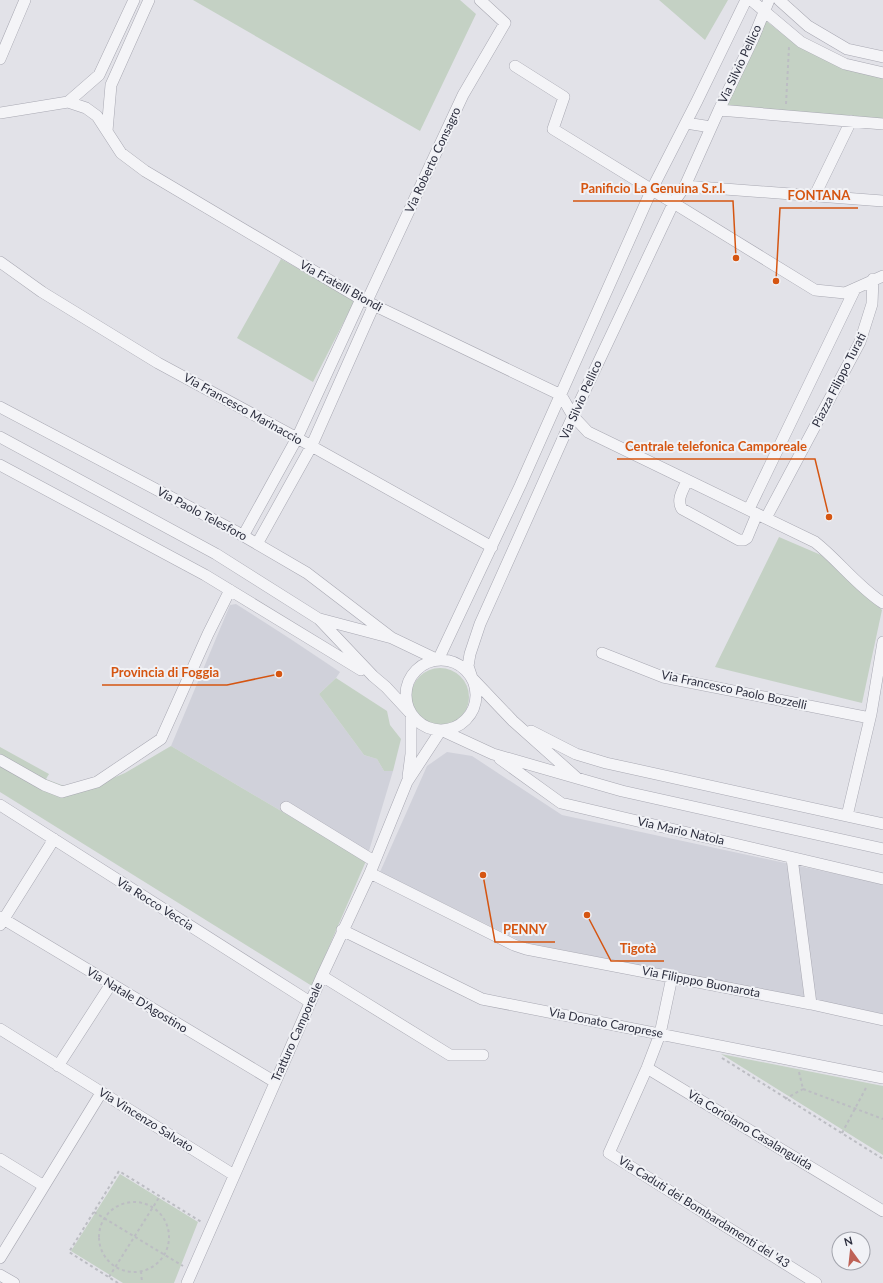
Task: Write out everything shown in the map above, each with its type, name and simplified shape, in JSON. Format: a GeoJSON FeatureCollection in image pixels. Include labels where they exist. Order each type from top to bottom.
{"type":"FeatureCollection","features":[{"type":"Feature","properties":{"kind":"street"},"geometry":{"type":"LineString","coordinates":[[0,59],[24,0]]}},
{"type":"Feature","properties":{"kind":"street"},"geometry":{"type":"LineString","coordinates":[[68,102],[99,76],[134,0]]}},
{"type":"Feature","properties":{"kind":"street"},"geometry":{"type":"LineString","coordinates":[[107,131],[111,85],[149,0]]}},
{"type":"Feature","properties":{"kind":"street","name":"Via Silvio Pellico"},"geometry":{"type":"LineString","coordinates":[[438,660],[492,547],[652,189],[746,0]]}},
{"type":"Feature","properties":{"kind":"street"},"geometry":{"type":"LineString","coordinates":[[751,0],[801,42],[845,64],[883,73]]}},
{"type":"Feature","properties":{"kind":"street","name":"Via Silvio Pellico"},"geometry":{"type":"LineString","coordinates":[[472,678],[468,666],[480,624],[573,416],[674,202],[685,186],[753,39],[763,10],[769,0]]}},
{"type":"Feature","properties":{"kind":"street"},"geometry":{"type":"LineString","coordinates":[[779,0],[808,26],[847,49],[883,57]]}},
{"type":"Feature","properties":{"kind":"street","name":"Via Roberto Consagro"},"geometry":{"type":"LineString","coordinates":[[257,544],[311,447],[368,302],[463,95],[505,23],[487,2]]}},
{"type":"Feature","properties":{"kind":"street"},"geometry":{"type":"LineString","coordinates":[[515,66],[564,97],[553,129],[815,290],[845,293],[878,278]]}},
{"type":"Feature","properties":{"kind":"street"},"geometry":{"type":"LineString","coordinates":[[99,76],[111,85]]}},
{"type":"Feature","properties":{"kind":"street","name":"Via Fratelli Biondi"},"geometry":{"type":"LineString","coordinates":[[0,113],[68,102],[86,108],[97,116],[121,153],[145,172],[368,302],[561,395]]}},
{"type":"Feature","properties":{"kind":"street"},"geometry":{"type":"LineString","coordinates":[[719,110],[883,124]]}},
{"type":"Feature","properties":{"kind":"street"},"geometry":{"type":"LineString","coordinates":[[816,195],[851,121]]}},
{"type":"Feature","properties":{"kind":"street"},"geometry":{"type":"LineString","coordinates":[[686,123],[711,127]]}},
{"type":"Feature","properties":{"kind":"street"},"geometry":{"type":"LineString","coordinates":[[685,186],[883,201]]}},
{"type":"Feature","properties":{"kind":"street","name":"Via Francesco Marinaccio"},"geometry":{"type":"LineString","coordinates":[[0,262],[42,292],[158,363],[492,547]]}},
{"type":"Feature","properties":{"kind":"street","name":"Piazza Filippo Turati"},"geometry":{"type":"LineString","coordinates":[[757,514],[860,342],[872,304],[878,278]]}},
{"type":"Feature","properties":{"kind":"street","name":"Piazza Filippo Turati"},"geometry":{"type":"LineString","coordinates":[[757,514],[855,289]]}},
{"type":"Feature","properties":{"kind":"street","name":"Via Roberto Consagro"},"geometry":{"type":"LineString","coordinates":[[243,536],[368,302]]}},
{"type":"Feature","properties":{"kind":"street"},"geometry":{"type":"LineString","coordinates":[[561,395],[573,416],[588,432],[815,542],[829,553],[869,593],[883,603]]}},
{"type":"Feature","properties":{"kind":"street","name":"Via Paolo Telesforo"},"geometry":{"type":"LineString","coordinates":[[0,407],[243,536],[308,573],[392,638]]}},
{"type":"Feature","properties":{"kind":"street","name":"Via Paolo Telesforo"},"geometry":{"type":"LineString","coordinates":[[0,437],[216,554],[319,619],[411,714]]}},
{"type":"Feature","properties":{"kind":"street","name":"Via Paolo Telesforo"},"geometry":{"type":"LineString","coordinates":[[0,465],[205,575],[373,676]]}},
{"type":"Feature","properties":{"kind":"street"},"geometry":{"type":"LineString","coordinates":[[687,481],[679,499],[679,505],[682,509],[739,540],[744,540],[747,538],[757,514]]}},
{"type":"Feature","properties":{"kind":"street"},"geometry":{"type":"LineString","coordinates":[[0,760],[44,785],[62,792],[97,782],[161,739],[208,634],[230,590]]}},
{"type":"Feature","properties":{"kind":"street","name":"Via Paolo Telesforo"},"geometry":{"type":"LineString","coordinates":[[319,619],[392,638],[438,660]]}},
{"type":"Feature","properties":{"kind":"street"},"geometry":{"type":"LineString","coordinates":[[846,816],[870,718],[883,642]]}},
{"type":"Feature","properties":{"kind":"street","name":"Via Francesco Paolo Bozzelli"},"geometry":{"type":"LineString","coordinates":[[602,653],[663,677],[870,718]]}},
{"type":"Feature","properties":{"kind":"street"},"geometry":{"type":"LineString","coordinates":[[438,660],[456,664],[467,672],[472,678],[476,694],[473,710],[458,726],[441,730],[424,726],[411,714],[406,700],[409,681],[419,667],[428,662],[438,660]]}},
{"type":"Feature","properties":{"kind":"street","name":"Via Mario Natola"},"geometry":{"type":"LineString","coordinates":[[472,678],[513,721],[577,778]]}},
{"type":"Feature","properties":{"kind":"street","name":"Tratturo Camporeale"},"geometry":{"type":"LineString","coordinates":[[407,782],[411,754],[411,714]]}},
{"type":"Feature","properties":{"kind":"street","name":"Via Mario Natola"},"geometry":{"type":"LineString","coordinates":[[513,721],[563,748],[591,759],[883,824]]}},
{"type":"Feature","properties":{"kind":"street","name":"Via Mario Natola"},"geometry":{"type":"LineString","coordinates":[[441,730],[492,754],[622,791],[883,849]]}},
{"type":"Feature","properties":{"kind":"street","name":"Tratturo Camporeale"},"geometry":{"type":"LineString","coordinates":[[187,1283],[342,930],[370,873],[407,782],[441,730]]}},
{"type":"Feature","properties":{"kind":"street","name":"Via Mario Natola"},"geometry":{"type":"LineString","coordinates":[[492,754],[561,803],[883,879]]}},
{"type":"Feature","properties":{"kind":"street","name":"Via Rocco Veccia"},"geometry":{"type":"LineString","coordinates":[[0,805],[310,1002]]}},
{"type":"Feature","properties":{"kind":"street"},"geometry":{"type":"LineString","coordinates":[[286,808],[374,861]]}},
{"type":"Feature","properties":{"kind":"street"},"geometry":{"type":"LineString","coordinates":[[1,920],[54,839]]}},
{"type":"Feature","properties":{"kind":"street"},"geometry":{"type":"LineString","coordinates":[[792,858],[811,1004]]}},
{"type":"Feature","properties":{"kind":"street","name":"Via Filipppo Buonarota"},"geometry":{"type":"LineString","coordinates":[[370,873],[514,945],[526,949],[811,1004],[883,1020]]}},
{"type":"Feature","properties":{"kind":"street","name":"Via Natale D'Agostino"},"geometry":{"type":"LineString","coordinates":[[1,920],[275,1082]]}},
{"type":"Feature","properties":{"kind":"street","name":"Via Donato Caroprese"},"geometry":{"type":"LineString","coordinates":[[342,930],[482,999],[878,1077]]}},
{"type":"Feature","properties":{"kind":"street"},"geometry":{"type":"LineString","coordinates":[[322,976],[450,1055],[483,1055]]}},
{"type":"Feature","properties":{"kind":"street"},"geometry":{"type":"LineString","coordinates":[[648,1068],[660,1034],[672,977]]}},
{"type":"Feature","properties":{"kind":"street"},"geometry":{"type":"LineString","coordinates":[[58,1066],[111,984]]}},
{"type":"Feature","properties":{"kind":"street","name":"Via Vincenzo Salvato"},"geometry":{"type":"LineString","coordinates":[[1,1033],[58,1066],[234,1175]]}},
{"type":"Feature","properties":{"kind":"street","name":"Via Coriolano Casalanguida"},"geometry":{"type":"LineString","coordinates":[[648,1068],[883,1211]]}},
{"type":"Feature","properties":{"kind":"street","name":"Via Caduti dei Bombardamenti del '43"},"geometry":{"type":"LineString","coordinates":[[648,1068],[609,1153],[810,1282]]}},
{"type":"Feature","properties":{"kind":"street"},"geometry":{"type":"LineString","coordinates":[[0,1258],[101,1093]]}},
{"type":"Feature","properties":{"kind":"street"},"geometry":{"type":"LineString","coordinates":[[0,1159],[44,1186]]}},
{"type":"Feature","properties":{"kind":"street"},"geometry":{"type":"LineString","coordinates":[[0,1275],[14,1283]]}},
{"type":"Feature","properties":{"kind":"path"},"geometry":{"type":"LineString","coordinates":[[786,106],[789,47]]}},
{"type":"Feature","properties":{"kind":"path"},"geometry":{"type":"LineString","coordinates":[[721,1046],[718,1056],[883,1159]]}},
{"type":"Feature","properties":{"kind":"path"},"geometry":{"type":"LineString","coordinates":[[796,1061],[803,1089]]}},
{"type":"Feature","properties":{"kind":"path"},"geometry":{"type":"LineString","coordinates":[[841,1133],[854,1108],[878,1077]]}},
{"type":"Feature","properties":{"kind":"path"},"geometry":{"type":"LineString","coordinates":[[786,1099],[803,1089]]}},
{"type":"Feature","properties":{"kind":"path"},"geometry":{"type":"LineString","coordinates":[[803,1089],[883,1119]]}},
{"type":"Feature","properties":{"kind":"path"},"geometry":{"type":"LineString","coordinates":[[118,1283],[69,1252],[119,1171],[211,1228]]}},
{"type":"Feature","properties":{"kind":"path"},"geometry":{"type":"LineString","coordinates":[[109,1277],[160,1196]]}},
{"type":"Feature","properties":{"kind":"path"},"geometry":{"type":"LineString","coordinates":[[136,1202],[153,1207],[166,1220],[169,1232],[169,1244],[165,1255],[157,1264],[140,1271],[126,1271],[116,1266],[108,1260],[102,1251],[99,1240],[100,1229],[105,1218],[113,1209],[124,1204],[136,1202]]}},
{"type":"Feature","properties":{"kind":"path"},"geometry":{"type":"LineString","coordinates":[[94,1212],[192,1272]]}},
{"type":"Feature","properties":{"kind":"path"},"geometry":{"type":"LineString","coordinates":[[140,1271],[142,1283]]}},
{"type":"Feature","properties":{"kind":"shaded area"},"geometry":{"type":"Polygon","coordinates":[[[236,604],[340,672],[336,678],[319,694],[364,755],[377,759],[384,771],[393,771],[366,861],[171,746],[230,605],[236,604]]]}},
{"type":"Feature","properties":{"kind":"shaded area"},"geometry":{"type":"Polygon","coordinates":[[[447,752],[472,756],[562,815],[883,884],[883,1014],[523,942],[380,872],[427,766],[447,752]]]}},
{"type":"Feature","properties":{"kind":"green space"},"geometry":{"type":"Polygon","coordinates":[[[193,0],[460,0],[476,14],[420,131],[193,0]]]}},
{"type":"Feature","properties":{"kind":"green space"},"geometry":{"type":"Polygon","coordinates":[[[659,0],[728,0],[705,40],[659,0]]]}},
{"type":"Feature","properties":{"kind":"green space"},"geometry":{"type":"Polygon","coordinates":[[[765,20],[795,44],[883,78],[883,121],[725,107],[765,20]]]}},
{"type":"Feature","properties":{"kind":"green space"},"geometry":{"type":"Polygon","coordinates":[[[281,259],[355,300],[313,382],[237,338],[281,259]]]}},
{"type":"Feature","properties":{"kind":"green space"},"geometry":{"type":"Polygon","coordinates":[[[779,537],[821,555],[882,610],[862,703],[715,667],[779,537]]]}},
{"type":"Feature","properties":{"kind":"green space"},"geometry":{"type":"Polygon","coordinates":[[[434,668],[446,668],[461,676],[469,691],[469,703],[461,718],[446,726],[434,726],[419,718],[411,703],[411,691],[419,676],[434,668]]]}},
{"type":"Feature","properties":{"kind":"green space"},"geometry":{"type":"Polygon","coordinates":[[[336,678],[387,711],[390,725],[401,739],[393,771],[384,771],[377,759],[364,755],[319,694],[336,678]]]}},
{"type":"Feature","properties":{"kind":"green space"},"geometry":{"type":"Polygon","coordinates":[[[171,746],[366,861],[312,986],[0,792],[0,747],[49,774],[46,779],[80,792],[125,773],[171,746]]]}},
{"type":"Feature","properties":{"kind":"green space"},"geometry":{"type":"Polygon","coordinates":[[[721,1054],[883,1086],[883,1155],[721,1054]]]}},
{"type":"Feature","properties":{"kind":"green space"},"geometry":{"type":"Polygon","coordinates":[[[120,1174],[198,1222],[174,1283],[123,1283],[71,1251],[120,1174]]]}},
{"type":"Feature","properties":{"kind":"place","name":"Panificio La Genuina S.r.l."},"geometry":{"type":"Point","coordinates":[736,258]}},
{"type":"Feature","properties":{"kind":"place","name":"FONTANA"},"geometry":{"type":"Point","coordinates":[776,281]}},
{"type":"Feature","properties":{"kind":"place","name":"Centrale telefonica Camporeale"},"geometry":{"type":"Point","coordinates":[829,517]}},
{"type":"Feature","properties":{"kind":"place","name":"Provincia di Foggia"},"geometry":{"type":"Point","coordinates":[279,674]}},
{"type":"Feature","properties":{"kind":"place","name":"PENNY"},"geometry":{"type":"Point","coordinates":[483,875]}},
{"type":"Feature","properties":{"kind":"place","name":"Tigotà"},"geometry":{"type":"Point","coordinates":[587,915]}}]}
